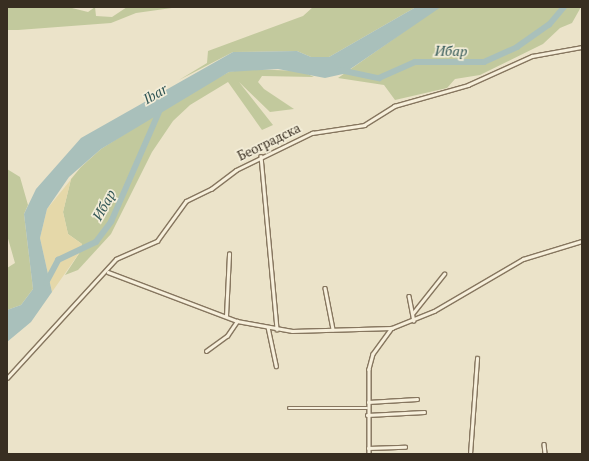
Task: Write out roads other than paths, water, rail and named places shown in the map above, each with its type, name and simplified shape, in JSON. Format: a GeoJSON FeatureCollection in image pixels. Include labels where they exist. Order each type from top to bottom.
{"type":"FeatureCollection","features":[{"type":"Feature","properties":{"kind":"street","name":"Београдска"},"geometry":{"type":"LineString","coordinates":[[7,378],[108,272],[116,259],[157,240],[189,198],[261,156],[312,132],[364,125],[394,106],[468,85],[532,56],[582,48]]}},
{"type":"Feature","properties":{"kind":"street"},"geometry":{"type":"LineString","coordinates":[[261,156],[277,329]]}},
{"type":"Feature","properties":{"kind":"street"},"geometry":{"type":"LineString","coordinates":[[108,272],[226,316],[237,322],[277,329],[392,328],[414,321],[501,269],[582,241]]}},
{"type":"Feature","properties":{"kind":"street"},"geometry":{"type":"LineString","coordinates":[[226,316],[229,254]]}},
{"type":"Feature","properties":{"kind":"street"},"geometry":{"type":"LineString","coordinates":[[413,313],[444,274]]}},
{"type":"Feature","properties":{"kind":"street"},"geometry":{"type":"LineString","coordinates":[[325,288],[333,329]]}},
{"type":"Feature","properties":{"kind":"street"},"geometry":{"type":"LineString","coordinates":[[409,296],[414,321]]}},
{"type":"Feature","properties":{"kind":"street"},"geometry":{"type":"LineString","coordinates":[[206,351],[227,336],[237,322]]}},
{"type":"Feature","properties":{"kind":"street"},"geometry":{"type":"LineString","coordinates":[[268,327],[276,366]]}},
{"type":"Feature","properties":{"kind":"street"},"geometry":{"type":"LineString","coordinates":[[369,454],[367,415],[373,354],[392,328]]}},
{"type":"Feature","properties":{"kind":"street"},"geometry":{"type":"LineString","coordinates":[[470,454],[477,358]]}},
{"type":"Feature","properties":{"kind":"street"},"geometry":{"type":"LineString","coordinates":[[368,402],[417,399]]}},
{"type":"Feature","properties":{"kind":"street"},"geometry":{"type":"LineString","coordinates":[[289,408],[368,408]]}},
{"type":"Feature","properties":{"kind":"street"},"geometry":{"type":"LineString","coordinates":[[367,415],[424,412]]}},
{"type":"Feature","properties":{"kind":"street"},"geometry":{"type":"LineString","coordinates":[[544,444],[545,454]]}},
{"type":"Feature","properties":{"kind":"street"},"geometry":{"type":"LineString","coordinates":[[368,448],[405,447]]}},
{"type":"Feature","properties":{"kind":"water"},"geometry":{"type":"Polygon","coordinates":[[[416,7],[441,7],[343,74],[325,78],[278,69],[229,72],[101,149],[69,177],[47,209],[40,238],[52,292],[31,322],[7,342],[7,310],[21,305],[33,289],[24,214],[36,189],[81,138],[233,52],[297,51],[311,57],[329,57],[416,7]]]}},
{"type":"Feature","properties":{"kind":"waterway","name":"Ибар"},"geometry":{"type":"LineString","coordinates":[[340,70],[379,78],[415,62],[484,62],[517,47],[549,25],[564,7]]}},
{"type":"Feature","properties":{"kind":"waterway","name":"Ибар"},"geometry":{"type":"LineString","coordinates":[[46,283],[58,260],[96,242],[111,222],[160,110]]}},
{"type":"Feature","properties":{"kind":"water label","name":"Ibar"},"geometry":{"type":"Point","coordinates":[155,94]}}]}
